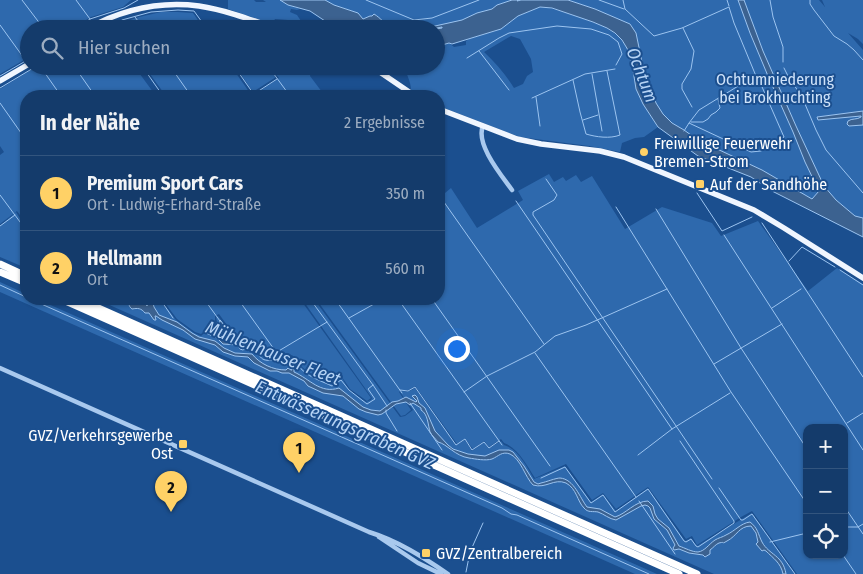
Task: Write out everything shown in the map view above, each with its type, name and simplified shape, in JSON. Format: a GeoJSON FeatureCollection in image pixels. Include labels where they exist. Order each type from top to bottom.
{"type":"FeatureCollection","features":[{"type":"Feature","properties":{"kind":"highway"},"geometry":{"type":"LineString","coordinates":[[0,264],[20,273]]}},
{"type":"Feature","properties":{"kind":"highway"},"geometry":{"type":"LineString","coordinates":[[0,272],[20,281]]}},
{"type":"Feature","properties":{"kind":"highway"},"geometry":{"type":"LineString","coordinates":[[74,305],[679,574]]}},
{"type":"Feature","properties":{"kind":"highway"},"geometry":{"type":"LineString","coordinates":[[92,305],[697,574]]}},
{"type":"Feature","properties":{"kind":"main road"},"geometry":{"type":"LineString","coordinates":[[107,20],[151,3],[199,6],[251,20]]}},
{"type":"Feature","properties":{"kind":"main road"},"geometry":{"type":"LineString","coordinates":[[0,81],[20,69]]}},
{"type":"Feature","properties":{"kind":"main road"},"geometry":{"type":"LineString","coordinates":[[384,75],[406,90]]}},
{"type":"Feature","properties":{"kind":"main road"},"geometry":{"type":"LineString","coordinates":[[445,111],[529,142],[600,151],[624,157],[754,210],[863,278]]}},
{"type":"Feature","properties":{"kind":"street"},"geometry":{"type":"LineString","coordinates":[[483,126],[481,131],[483,145],[512,190]]}},
{"type":"Feature","properties":{"kind":"street"},"geometry":{"type":"LineString","coordinates":[[0,368],[404,546],[448,574]]}},
{"type":"Feature","properties":{"kind":"street"},"geometry":{"type":"LineString","coordinates":[[369,532],[418,563],[441,574]]}},
{"type":"Feature","properties":{"kind":"green space"},"geometry":{"type":"Polygon","coordinates":[[[0,0],[131,0],[123,7],[86,20],[20,20],[20,62],[0,74],[0,0]]]}},
{"type":"Feature","properties":{"kind":"green space"},"geometry":{"type":"Polygon","coordinates":[[[228,0],[266,2],[263,0],[280,0],[300,9],[291,9],[290,12],[297,15],[300,20],[260,20],[228,9],[228,0]]]}},
{"type":"Feature","properties":{"kind":"green space","name":"Ochtumniederung bei Brokhuchting"},"geometry":{"type":"Polygon","coordinates":[[[295,0],[819,0],[825,7],[822,0],[863,0],[863,44],[848,33],[863,50],[863,233],[657,120],[631,49],[605,22],[544,4],[445,38],[445,20],[330,20],[295,0]]]}},
{"type":"Feature","properties":{"kind":"green space"},"geometry":{"type":"Polygon","coordinates":[[[540,7],[567,13],[598,24],[611,31],[626,45],[637,90],[658,127],[644,137],[622,143],[620,152],[520,137],[445,108],[445,90],[411,90],[407,75],[445,75],[445,44],[449,43],[454,47],[466,45],[466,41],[469,39],[501,29],[518,16],[540,7]],[[511,36],[484,52],[514,88],[523,84],[527,76],[533,72],[531,59],[520,39],[511,36]]]}},
{"type":"Feature","properties":{"kind":"green space"},"geometry":{"type":"Polygon","coordinates":[[[161,12],[178,12],[193,13],[198,20],[130,20],[161,12]]]}},
{"type":"Feature","properties":{"kind":"green space"},"geometry":{"type":"Polygon","coordinates":[[[23,75],[141,75],[152,90],[20,90],[20,215],[17,211],[0,224],[0,155],[4,152],[0,146],[0,89],[23,75]]]}},
{"type":"Feature","properties":{"kind":"green space"},"geometry":{"type":"Polygon","coordinates":[[[151,75],[237,75],[248,90],[162,90],[151,75]]]}},
{"type":"Feature","properties":{"kind":"green space"},"geometry":{"type":"Polygon","coordinates":[[[241,75],[275,75],[276,77],[256,90],[252,90],[241,75]]]}},
{"type":"Feature","properties":{"kind":"green space"},"geometry":{"type":"Polygon","coordinates":[[[276,75],[310,76],[320,90],[261,90],[279,78],[276,75]]]}},
{"type":"Feature","properties":{"kind":"green space"},"geometry":{"type":"Polygon","coordinates":[[[549,174],[554,182],[563,177],[566,181],[576,175],[581,182],[592,176],[625,229],[662,207],[712,223],[721,236],[758,221],[808,291],[837,268],[863,284],[863,574],[797,574],[752,511],[697,545],[692,536],[686,539],[648,487],[616,509],[603,493],[592,500],[566,464],[535,478],[518,453],[501,439],[489,447],[484,441],[473,449],[465,439],[457,444],[415,386],[409,390],[399,392],[411,410],[401,416],[320,305],[445,305],[445,193],[451,188],[477,228],[523,200],[518,191],[549,174]]]}},
{"type":"Feature","properties":{"kind":"green space"},"geometry":{"type":"Polygon","coordinates":[[[16,212],[20,218],[20,265],[0,257],[0,226],[16,212]]]}},
{"type":"Feature","properties":{"kind":"green space"},"geometry":{"type":"Polygon","coordinates":[[[0,282],[20,291],[20,301],[0,292],[0,282]]]}},
{"type":"Feature","properties":{"kind":"green space"},"geometry":{"type":"Polygon","coordinates":[[[29,305],[51,305],[657,574],[635,574],[29,305]]]}},
{"type":"Feature","properties":{"kind":"green space"},"geometry":{"type":"Polygon","coordinates":[[[109,305],[165,305],[176,320],[201,336],[217,322],[216,317],[218,316],[239,345],[244,347],[251,343],[265,359],[271,360],[280,356],[284,361],[292,357],[314,377],[332,384],[342,378],[349,390],[366,402],[371,400],[372,398],[306,305],[318,305],[400,417],[413,410],[400,392],[415,388],[456,445],[465,440],[472,451],[484,442],[489,448],[501,441],[518,454],[534,479],[565,466],[591,502],[603,494],[616,511],[648,488],[685,541],[691,538],[697,546],[752,513],[795,574],[714,574],[109,305]]]}},
{"type":"Feature","properties":{"kind":"green space"},"geometry":{"type":"Polygon","coordinates":[[[166,305],[304,305],[371,398],[367,401],[350,389],[342,377],[332,382],[308,372],[292,355],[284,360],[280,355],[269,358],[260,353],[252,341],[242,346],[219,314],[215,316],[215,321],[201,334],[177,319],[166,305]]]}},
{"type":"Feature","properties":{"kind":"water"},"geometry":{"type":"Polygon","coordinates":[[[280,0],[325,0],[358,13],[363,19],[374,14],[381,20],[324,20],[310,11],[288,5],[280,0]]]}},
{"type":"Feature","properties":{"kind":"water","name":"Ochtum"},"geometry":{"type":"Polygon","coordinates":[[[512,0],[568,0],[630,24],[636,33],[642,62],[656,103],[672,123],[698,140],[762,170],[812,199],[819,191],[750,33],[738,0],[744,0],[763,51],[824,186],[836,200],[855,216],[863,218],[863,237],[772,191],[751,177],[698,156],[658,127],[636,89],[628,50],[622,40],[607,28],[552,8],[540,7],[518,16],[501,29],[452,44],[445,44],[445,24],[462,20],[492,9],[497,5],[512,0]]]}},
{"type":"Feature","properties":{"kind":"water"},"geometry":{"type":"Polygon","coordinates":[[[863,111],[863,125],[849,126],[847,124],[848,121],[861,116],[818,120],[817,117],[863,111]]]}},
{"type":"Feature","properties":{"kind":"water"},"geometry":{"type":"Polygon","coordinates":[[[154,305],[159,315],[177,322],[199,337],[215,341],[235,353],[252,354],[259,361],[272,368],[286,370],[288,368],[292,370],[292,366],[294,372],[315,385],[326,389],[339,388],[363,407],[371,410],[380,411],[392,402],[406,397],[416,402],[412,396],[415,395],[419,403],[425,408],[435,431],[453,449],[468,454],[485,456],[499,450],[509,450],[513,452],[524,466],[534,482],[538,484],[558,478],[565,479],[573,485],[587,507],[600,509],[615,517],[639,503],[648,501],[653,506],[658,519],[669,528],[679,546],[691,551],[698,552],[703,550],[715,540],[750,522],[765,546],[782,563],[786,574],[783,574],[774,558],[766,551],[762,551],[756,544],[758,542],[756,533],[751,526],[741,529],[724,543],[717,544],[710,550],[710,554],[705,557],[679,549],[674,550],[675,545],[667,530],[654,519],[648,506],[641,506],[616,520],[598,512],[587,511],[572,488],[566,483],[558,482],[542,486],[533,485],[520,464],[510,454],[503,453],[490,460],[480,460],[464,457],[438,442],[430,432],[425,414],[421,408],[413,403],[410,405],[406,402],[396,404],[378,415],[366,412],[359,409],[343,396],[323,393],[308,386],[304,381],[289,373],[270,371],[254,363],[248,357],[235,356],[223,352],[215,345],[195,339],[183,330],[156,316],[156,320],[154,320],[149,313],[139,309],[132,309],[129,306],[154,305]]]}},
{"type":"Feature","properties":{"kind":"water"},"geometry":{"type":"Polygon","coordinates":[[[220,320],[238,345],[223,344],[217,338],[206,333],[220,320]]]}},
{"type":"Feature","properties":{"kind":"waterway"},"geometry":{"type":"LineString","coordinates":[[22,0],[37,20]]}},
{"type":"Feature","properties":{"kind":"waterway"},"geometry":{"type":"LineString","coordinates":[[76,0],[90,19]]}},
{"type":"Feature","properties":{"kind":"waterway"},"geometry":{"type":"LineString","coordinates":[[89,20],[124,8],[138,0]]}},
{"type":"Feature","properties":{"kind":"waterway"},"geometry":{"type":"LineString","coordinates":[[366,0],[414,20],[432,18],[479,0]]}},
{"type":"Feature","properties":{"kind":"waterway"},"geometry":{"type":"LineString","coordinates":[[599,0],[624,9]]}},
{"type":"Feature","properties":{"kind":"waterway"},"geometry":{"type":"LineString","coordinates":[[623,0],[625,9],[654,36],[682,28],[729,7],[756,76]]}},
{"type":"Feature","properties":{"kind":"waterway"},"geometry":{"type":"LineString","coordinates":[[727,0],[729,6]]}},
{"type":"Feature","properties":{"kind":"waterway"},"geometry":{"type":"LineString","coordinates":[[770,0],[773,17],[783,47],[783,62]]}},
{"type":"Feature","properties":{"kind":"waterway"},"geometry":{"type":"LineString","coordinates":[[810,0],[810,4],[834,36],[847,44],[863,60]]}},
{"type":"Feature","properties":{"kind":"waterway"},"geometry":{"type":"LineString","coordinates":[[122,20],[151,12],[178,10],[194,11],[200,20]]}},
{"type":"Feature","properties":{"kind":"waterway"},"geometry":{"type":"LineString","coordinates":[[0,25],[20,53]]}},
{"type":"Feature","properties":{"kind":"waterway","name":"Ochtum"},"geometry":{"type":"LineString","coordinates":[[467,58],[509,33],[557,26],[591,29],[609,35],[618,42],[622,54],[616,65]]}},
{"type":"Feature","properties":{"kind":"waterway"},"geometry":{"type":"LineString","coordinates":[[683,28],[694,51],[691,69],[682,84],[682,89],[692,107]]}},
{"type":"Feature","properties":{"kind":"waterway"},"geometry":{"type":"LineString","coordinates":[[479,51],[509,90]]}},
{"type":"Feature","properties":{"kind":"waterway"},"geometry":{"type":"LineString","coordinates":[[0,76],[20,64]]}},
{"type":"Feature","properties":{"kind":"waterway"},"geometry":{"type":"LineString","coordinates":[[784,68],[802,97],[826,150],[863,193]]}},
{"type":"Feature","properties":{"kind":"waterway"},"geometry":{"type":"LineString","coordinates":[[532,98],[585,74],[615,69]]}},
{"type":"Feature","properties":{"kind":"waterway"},"geometry":{"type":"LineString","coordinates":[[573,80],[586,134],[603,137],[620,135],[607,71]]}},
{"type":"Feature","properties":{"kind":"waterway"},"geometry":{"type":"LineString","coordinates":[[592,74],[602,131]]}},
{"type":"Feature","properties":{"kind":"waterway"},"geometry":{"type":"LineString","coordinates":[[0,88],[22,75]]}},
{"type":"Feature","properties":{"kind":"waterway"},"geometry":{"type":"LineString","coordinates":[[46,75],[57,90]]}},
{"type":"Feature","properties":{"kind":"waterway"},"geometry":{"type":"LineString","coordinates":[[80,75],[91,90]]}},
{"type":"Feature","properties":{"kind":"waterway"},"geometry":{"type":"LineString","coordinates":[[148,75],[159,90]]}},
{"type":"Feature","properties":{"kind":"waterway"},"geometry":{"type":"LineString","coordinates":[[176,75],[187,90]]}},
{"type":"Feature","properties":{"kind":"waterway"},"geometry":{"type":"LineString","coordinates":[[240,75],[251,90]]}},
{"type":"Feature","properties":{"kind":"waterway"},"geometry":{"type":"LineString","coordinates":[[275,75],[286,90]]}},
{"type":"Feature","properties":{"kind":"waterway"},"geometry":{"type":"LineString","coordinates":[[260,90],[277,79]]}},
{"type":"Feature","properties":{"kind":"waterway"},"geometry":{"type":"LineString","coordinates":[[689,123],[699,110],[748,80]]}},
{"type":"Feature","properties":{"kind":"waterway"},"geometry":{"type":"LineString","coordinates":[[684,131],[689,123],[751,152],[761,151],[784,137],[759,80]]}},
{"type":"Feature","properties":{"kind":"waterway"},"geometry":{"type":"LineString","coordinates":[[536,97],[540,126]]}},
{"type":"Feature","properties":{"kind":"waterway"},"geometry":{"type":"LineString","coordinates":[[691,122],[703,122],[708,119],[720,108],[718,99]]}},
{"type":"Feature","properties":{"kind":"waterway"},"geometry":{"type":"LineString","coordinates":[[0,103],[20,131]]}},
{"type":"Feature","properties":{"kind":"waterway"},"geometry":{"type":"LineString","coordinates":[[583,120],[598,115]]}},
{"type":"Feature","properties":{"kind":"waterway"},"geometry":{"type":"LineString","coordinates":[[546,179],[557,195],[554,200],[533,212],[533,215],[712,479]]}},
{"type":"Feature","properties":{"kind":"waterway"},"geometry":{"type":"LineString","coordinates":[[697,193],[722,231],[752,217]]}},
{"type":"Feature","properties":{"kind":"waterway"},"geometry":{"type":"LineString","coordinates":[[0,195],[20,222]]}},
{"type":"Feature","properties":{"kind":"waterway"},"geometry":{"type":"LineString","coordinates":[[516,201],[672,429]]}},
{"type":"Feature","properties":{"kind":"waterway"},"geometry":{"type":"LineString","coordinates":[[445,204],[544,344]]}},
{"type":"Feature","properties":{"kind":"waterway"},"geometry":{"type":"LineString","coordinates":[[616,207],[731,392],[803,498]]}},
{"type":"Feature","properties":{"kind":"waterway"},"geometry":{"type":"LineString","coordinates":[[656,209],[741,348],[803,443]]}},
{"type":"Feature","properties":{"kind":"waterway"},"geometry":{"type":"LineString","coordinates":[[0,226],[15,215]]}},
{"type":"Feature","properties":{"kind":"waterway"},"geometry":{"type":"LineString","coordinates":[[762,223],[863,377]]}},
{"type":"Feature","properties":{"kind":"waterway"},"geometry":{"type":"LineString","coordinates":[[724,235],[863,450]]}},
{"type":"Feature","properties":{"kind":"waterway"},"geometry":{"type":"LineString","coordinates":[[789,261],[802,247],[835,267]]}},
{"type":"Feature","properties":{"kind":"waterway"},"geometry":{"type":"LineString","coordinates":[[840,270],[863,285]]}},
{"type":"Feature","properties":{"kind":"waterway","name":"Entwässerungsgraben GVZ"},"geometry":{"type":"LineString","coordinates":[[0,285],[20,294]]}},
{"type":"Feature","properties":{"kind":"waterway"},"geometry":{"type":"LineString","coordinates":[[464,392],[487,376],[535,352],[555,336],[586,325],[667,289]]}},
{"type":"Feature","properties":{"kind":"waterway"},"geometry":{"type":"LineString","coordinates":[[772,308],[801,289]]}},
{"type":"Feature","properties":{"kind":"waterway","name":"Entwässerungsgraben GVZ"},"geometry":{"type":"LineString","coordinates":[[44,305],[649,574]]}},
{"type":"Feature","properties":{"kind":"waterway"},"geometry":{"type":"LineString","coordinates":[[164,305],[173,318]]}},
{"type":"Feature","properties":{"kind":"waterway","name":"Mühlenhauser Fleet"},"geometry":{"type":"LineString","coordinates":[[208,305],[220,321]]}},
{"type":"Feature","properties":{"kind":"waterway","name":"Mühlenhauser Fleet"},"geometry":{"type":"LineString","coordinates":[[242,305],[284,363],[292,358],[305,372],[332,386],[341,380],[349,390],[367,404],[375,399],[368,389],[373,385]]}},
{"type":"Feature","properties":{"kind":"waterway"},"geometry":{"type":"LineString","coordinates":[[314,305],[387,406]]}},
{"type":"Feature","properties":{"kind":"waterway"},"geometry":{"type":"LineString","coordinates":[[339,305],[402,393]]}},
{"type":"Feature","properties":{"kind":"waterway"},"geometry":{"type":"LineString","coordinates":[[349,318],[372,305]]}},
{"type":"Feature","properties":{"kind":"waterway"},"geometry":{"type":"LineString","coordinates":[[402,305],[502,445]]}},
{"type":"Feature","properties":{"kind":"waterway"},"geometry":{"type":"LineString","coordinates":[[436,305],[550,466]]}},
{"type":"Feature","properties":{"kind":"waterway","name":"Mühlenhauser Fleet"},"geometry":{"type":"LineString","coordinates":[[277,352],[327,322]]}},
{"type":"Feature","properties":{"kind":"waterway"},"geometry":{"type":"LineString","coordinates":[[714,364],[782,324]]}},
{"type":"Feature","properties":{"kind":"waterway","name":"Mühlenhauser Fleet"},"geometry":{"type":"LineString","coordinates":[[237,344],[243,350],[252,344],[260,357],[265,360],[280,359]]}},
{"type":"Feature","properties":{"kind":"waterway"},"geometry":{"type":"LineString","coordinates":[[535,353],[636,497]]}},
{"type":"Feature","properties":{"kind":"waterway"},"geometry":{"type":"LineString","coordinates":[[400,390],[408,391],[415,387],[456,445],[465,439],[472,450],[484,442],[489,448],[499,441]]}},
{"type":"Feature","properties":{"kind":"waterway"},"geometry":{"type":"LineString","coordinates":[[638,455],[672,429],[730,393]]}},
{"type":"Feature","properties":{"kind":"waterway"},"geometry":{"type":"LineString","coordinates":[[410,403],[442,450]]}},
{"type":"Feature","properties":{"kind":"waterway"},"geometry":{"type":"LineString","coordinates":[[386,410],[397,431]]}},
{"type":"Feature","properties":{"kind":"waterway"},"geometry":{"type":"LineString","coordinates":[[847,423],[863,413]]}},
{"type":"Feature","properties":{"kind":"waterway"},"geometry":{"type":"LineString","coordinates":[[541,478],[565,467],[591,503],[603,495],[615,512],[648,489],[684,541],[686,542],[691,539],[698,547],[734,523],[734,521],[680,441]]}},
{"type":"Feature","properties":{"kind":"waterway"},"geometry":{"type":"LineString","coordinates":[[719,488],[741,520],[752,514],[795,574]]}},
{"type":"Feature","properties":{"kind":"waterway"},"geometry":{"type":"LineString","coordinates":[[639,501],[675,554]]}},
{"type":"Feature","properties":{"kind":"waterway"},"geometry":{"type":"LineString","coordinates":[[848,512],[863,534]]}},
{"type":"Feature","properties":{"kind":"waterway"},"geometry":{"type":"LineString","coordinates":[[466,572],[470,552],[483,523]]}},
{"type":"Feature","properties":{"kind":"waterway"},"geometry":{"type":"LineString","coordinates":[[848,527],[858,527],[863,524]]}},
{"type":"Feature","properties":{"kind":"waterway"},"geometry":{"type":"LineString","coordinates":[[770,542],[803,534]]}},
{"type":"Feature","properties":{"kind":"waterway"},"geometry":{"type":"LineString","coordinates":[[846,559],[856,574]]}},
{"type":"Feature","properties":{"kind":"place","name":"Freiwillige Feuerwehr Bremen-Strom"},"geometry":{"type":"Point","coordinates":[644,152]}},
{"type":"Feature","properties":{"kind":"place","name":"Auf der Sandhöhe"},"geometry":{"type":"Point","coordinates":[700,184]}},
{"type":"Feature","properties":{"kind":"place","name":"GVZ/Verkehrsgewerbe Ost"},"geometry":{"type":"Point","coordinates":[183,444]}},
{"type":"Feature","properties":{"kind":"place","name":"Premium Sport Cars"},"geometry":{"type":"Point","coordinates":[299,473]}},
{"type":"Feature","properties":{"kind":"place","name":"Hellmann"},"geometry":{"type":"Point","coordinates":[171,512]}},
{"type":"Feature","properties":{"kind":"place","name":"GVZ/Zentralbereich"},"geometry":{"type":"Point","coordinates":[426,553]}}]}
